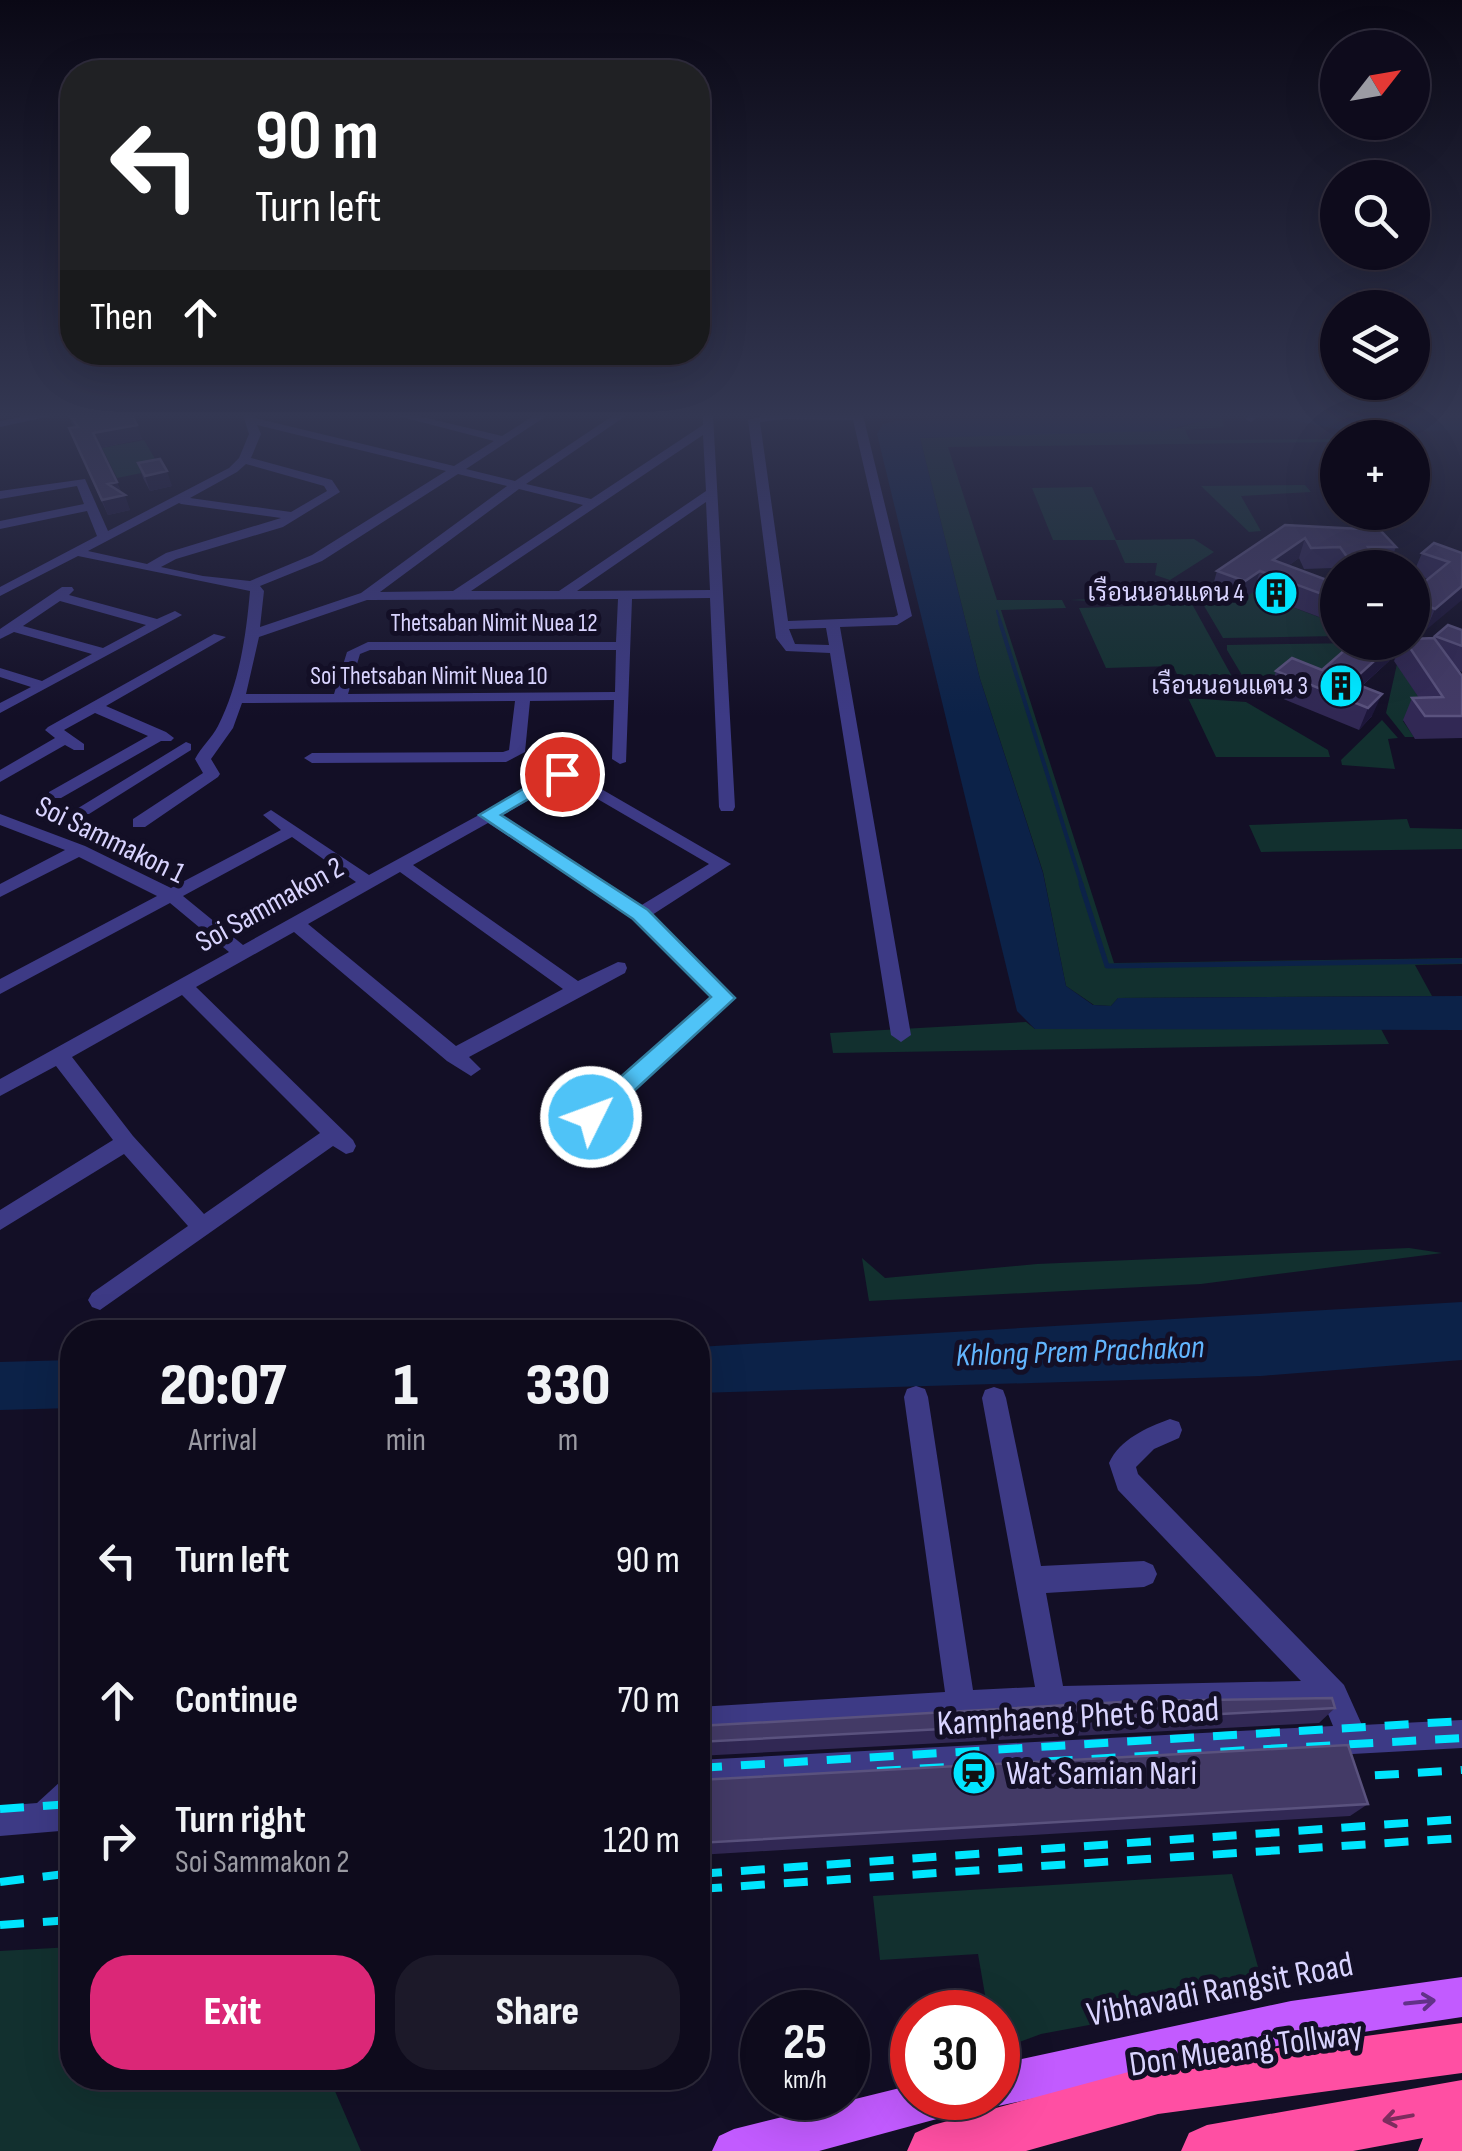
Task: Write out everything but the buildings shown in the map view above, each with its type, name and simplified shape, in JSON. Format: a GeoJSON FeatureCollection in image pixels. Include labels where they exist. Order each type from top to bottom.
{"type":"FeatureCollection","features":[{"type":"Feature","properties":{"kind":"highway"},"geometry":{"type":"LineString","coordinates":[[933,2151],[1158,2089],[1462,2048]]}},
{"type":"Feature","properties":{"kind":"highway","name":"Don Mueang Tollway"},"geometry":{"type":"LineString","coordinates":[[988,2151],[1169,2103],[1462,2068]]}},
{"type":"Feature","properties":{"kind":"highway"},"geometry":{"type":"LineString","coordinates":[[1208,2151],[1462,2106]]}},
{"type":"Feature","properties":{"kind":"highway"},"geometry":{"type":"LineString","coordinates":[[1444,2151],[1462,2148]]}},
{"type":"Feature","properties":{"kind":"main road","name":"Vibhavadi Rangsit Road"},"geometry":{"type":"LineString","coordinates":[[1020,2080],[1290,2022],[1462,1997]]}},
{"type":"Feature","properties":{"kind":"main road"},"geometry":{"type":"LineString","coordinates":[[734,2151],[890,2112]]}},
{"type":"Feature","properties":{"kind":"street"},"geometry":{"type":"LineString","coordinates":[[0,525],[45,515]]}},
{"type":"Feature","properties":{"kind":"street"},"geometry":{"type":"LineString","coordinates":[[93,515],[104,539]]}},
{"type":"Feature","properties":{"kind":"street"},"geometry":{"type":"LineString","coordinates":[[0,592],[151,515]]}},
{"type":"Feature","properties":{"kind":"street"},"geometry":{"type":"LineString","coordinates":[[290,515],[294,516]]}},
{"type":"Feature","properties":{"kind":"street"},"geometry":{"type":"LineString","coordinates":[[80,553],[147,570],[252,585],[317,558],[385,515]]}},
{"type":"Feature","properties":{"kind":"street"},"geometry":{"type":"LineString","coordinates":[[254,634],[366,596],[475,515]]}},
{"type":"Feature","properties":{"kind":"street"},"geometry":{"type":"LineString","coordinates":[[456,595],[578,515]]}},
{"type":"Feature","properties":{"kind":"street"},"geometry":{"type":"LineString","coordinates":[[562,595],[678,515]]}},
{"type":"Feature","properties":{"kind":"street"},"geometry":{"type":"LineString","coordinates":[[713,515],[727,807]]}},
{"type":"Feature","properties":{"kind":"street"},"geometry":{"type":"LineString","coordinates":[[767,515],[783,638],[791,648],[835,649]]}},
{"type":"Feature","properties":{"kind":"street"},"geometry":{"type":"LineString","coordinates":[[782,625],[898,621],[905,616],[881,515]]}},
{"type":"Feature","properties":{"kind":"street"},"geometry":{"type":"LineString","coordinates":[[147,570],[171,556],[270,527],[294,516]]}},
{"type":"Feature","properties":{"kind":"street"},"geometry":{"type":"LineString","coordinates":[[139,823],[212,774],[203,759],[217,741],[236,700],[254,634],[257,591],[252,585]]}},
{"type":"Feature","properties":{"kind":"street"},"geometry":{"type":"LineString","coordinates":[[6,631],[64,592],[158,624]]}},
{"type":"Feature","properties":{"kind":"street"},"geometry":{"type":"LineString","coordinates":[[620,759],[625,593]]}},
{"type":"Feature","properties":{"kind":"street"},"geometry":{"type":"LineString","coordinates":[[366,596],[716,594]]}},
{"type":"Feature","properties":{"kind":"street"},"geometry":{"type":"LineString","coordinates":[[0,710],[174,615]]}},
{"type":"Feature","properties":{"kind":"street"},"geometry":{"type":"LineString","coordinates":[[832,623],[902,1034]]}},
{"type":"Feature","properties":{"kind":"street"},"geometry":{"type":"LineString","coordinates":[[6,631],[105,653]]}},
{"type":"Feature","properties":{"kind":"street"},"geometry":{"type":"LineString","coordinates":[[0,778],[72,743],[53,730],[219,636]]}},
{"type":"Feature","properties":{"kind":"street","name":"Thetsaban Nimit Nuea 12"},"geometry":{"type":"LineString","coordinates":[[340,700],[354,652],[368,646],[625,646]]}},
{"type":"Feature","properties":{"kind":"street"},"geometry":{"type":"LineString","coordinates":[[0,672],[44,686]]}},
{"type":"Feature","properties":{"kind":"street","name":"Soi Thetsaban Nimit Nuea 10"},"geometry":{"type":"LineString","coordinates":[[236,700],[621,696]]}},
{"type":"Feature","properties":{"kind":"street"},"geometry":{"type":"LineString","coordinates":[[312,758],[506,758],[517,752],[521,742],[523,699]]}},
{"type":"Feature","properties":{"kind":"street"},"geometry":{"type":"LineString","coordinates":[[95,707],[186,747],[206,751]]}},
{"type":"Feature","properties":{"kind":"street"},"geometry":{"type":"LineString","coordinates":[[55,795],[160,735]]}},
{"type":"Feature","properties":{"kind":"street"},"geometry":{"type":"LineString","coordinates":[[84,810],[186,747]]}},
{"type":"Feature","properties":{"kind":"street","name":"Soi Sammakon 2"},"geometry":{"type":"LineString","coordinates":[[0,1088],[568,772],[722,864],[640,914]]}},
{"type":"Feature","properties":{"kind":"street"},"geometry":{"type":"LineString","coordinates":[[271,815],[367,882]]}},
{"type":"Feature","properties":{"kind":"street"},"geometry":{"type":"LineString","coordinates":[[488,815],[640,914],[724,998],[591,1117]]}},
{"type":"Feature","properties":{"kind":"street","name":"Soi Sammakon 1"},"geometry":{"type":"LineString","coordinates":[[0,819],[80,850],[172,896],[241,953]]}},
{"type":"Feature","properties":{"kind":"street"},"geometry":{"type":"LineString","coordinates":[[0,987],[291,830]]}},
{"type":"Feature","properties":{"kind":"street"},"geometry":{"type":"LineString","coordinates":[[0,891],[80,850]]}},
{"type":"Feature","properties":{"kind":"street"},"geometry":{"type":"LineString","coordinates":[[400,864],[576,988]]}},
{"type":"Feature","properties":{"kind":"street"},"geometry":{"type":"LineString","coordinates":[[295,923],[472,1069]]}},
{"type":"Feature","properties":{"kind":"street"},"geometry":{"type":"LineString","coordinates":[[454,1056],[618,968]]}},
{"type":"Feature","properties":{"kind":"street"},"geometry":{"type":"LineString","coordinates":[[100,1300],[201,1226],[340,1141],[184,986]]}},
{"type":"Feature","properties":{"kind":"street"},"geometry":{"type":"LineString","coordinates":[[60,1055],[126,1142],[201,1226]]}},
{"type":"Feature","properties":{"kind":"street"},"geometry":{"type":"LineString","coordinates":[[0,1221],[126,1142]]}},
{"type":"Feature","properties":{"kind":"street"},"geometry":{"type":"LineString","coordinates":[[916,1397],[961,1706]]}},
{"type":"Feature","properties":{"kind":"street"},"geometry":{"type":"LineString","coordinates":[[994,1398],[1051,1700]]}},
{"type":"Feature","properties":{"kind":"street"},"geometry":{"type":"LineString","coordinates":[[1170,1430],[1130,1452],[1122,1463],[1127,1481],[1334,1695],[1354,1740]]}},
{"type":"Feature","properties":{"kind":"street"},"geometry":{"type":"LineString","coordinates":[[1030,1580],[1144,1574]]}},
{"type":"Feature","properties":{"kind":"street"},"geometry":{"type":"LineString","coordinates":[[710,1720],[1051,1700],[1334,1695]]}},
{"type":"Feature","properties":{"kind":"street","name":"Kamphaeng Phet 6 Road"},"geometry":{"type":"LineString","coordinates":[[710,1774],[1462,1734]]}},
{"type":"Feature","properties":{"kind":"street"},"geometry":{"type":"LineString","coordinates":[[0,1821],[57,1817]]}},
{"type":"Feature","properties":{"kind":"green space"},"geometry":{"type":"Polygon","coordinates":[[[939,515],[970,515],[997,600],[1062,600],[1066,608],[1001,610],[1114,963],[1462,958],[1462,964],[1415,965],[1432,996],[1118,998],[1111,1006],[1094,1005],[1066,986],[1043,872],[980,679],[939,515]]]}},
{"type":"Feature","properties":{"kind":"green space"},"geometry":{"type":"Polygon","coordinates":[[[1043,515],[1105,515],[1116,540],[1194,539],[1214,552],[1170,580],[1155,575],[1157,563],[1125,563],[1115,540],[1053,540],[1043,515]]]}},
{"type":"Feature","properties":{"kind":"green space"},"geometry":{"type":"Polygon","coordinates":[[[1232,515],[1252,515],[1261,531],[1249,532],[1232,515]]]}},
{"type":"Feature","properties":{"kind":"green space"},"geometry":{"type":"Polygon","coordinates":[[[1253,592],[1320,618],[1320,636],[1223,638],[1200,599],[1139,603],[1070,600],[1215,593],[1238,602],[1253,592]]]}},
{"type":"Feature","properties":{"kind":"green space"},"geometry":{"type":"Polygon","coordinates":[[[1192,604],[1235,682],[1180,680],[1173,666],[1106,668],[1079,608],[1192,604]]]}},
{"type":"Feature","properties":{"kind":"green space"},"geometry":{"type":"Polygon","coordinates":[[[1320,644],[1320,660],[1351,660],[1314,692],[1252,692],[1227,645],[1320,644]]]}},
{"type":"Feature","properties":{"kind":"green space"},"geometry":{"type":"Polygon","coordinates":[[[1397,664],[1433,719],[1403,721],[1414,737],[1405,737],[1386,713],[1397,664]]]}},
{"type":"Feature","properties":{"kind":"green space"},"geometry":{"type":"Polygon","coordinates":[[[1188,698],[1246,702],[1328,750],[1330,757],[1216,757],[1188,698]]]}},
{"type":"Feature","properties":{"kind":"green space"},"geometry":{"type":"Polygon","coordinates":[[[1382,720],[1398,738],[1388,739],[1395,769],[1342,765],[1341,760],[1382,720]]]}},
{"type":"Feature","properties":{"kind":"green space"},"geometry":{"type":"Polygon","coordinates":[[[1407,819],[1410,828],[1462,829],[1462,849],[1261,852],[1249,825],[1407,819]]]}},
{"type":"Feature","properties":{"kind":"green space"},"geometry":{"type":"Polygon","coordinates":[[[1026,1022],[1035,1029],[1381,1029],[1389,1044],[833,1053],[830,1033],[1026,1022]]]}},
{"type":"Feature","properties":{"kind":"green space"},"geometry":{"type":"Polygon","coordinates":[[[1409,1248],[1442,1253],[1201,1284],[869,1301],[862,1258],[885,1278],[1037,1264],[1409,1248]]]}},
{"type":"Feature","properties":{"kind":"green space"},"geometry":{"type":"Polygon","coordinates":[[[1232,1874],[1265,1992],[1041,2034],[1020,2042],[1020,1990],[984,1990],[978,1954],[880,1960],[873,1896],[1232,1874]]]}},
{"type":"Feature","properties":{"kind":"green space"},"geometry":{"type":"Polygon","coordinates":[[[60,1948],[60,2090],[334,2090],[361,2151],[0,2151],[0,1951],[60,1948]]]}},
{"type":"Feature","properties":{"kind":"water"},"geometry":{"type":"Polygon","coordinates":[[[897,515],[939,515],[980,679],[1043,873],[1066,986],[1093,1005],[1111,1006],[1118,998],[1462,996],[1462,1030],[1035,1029],[1017,1011],[897,515]]]}},
{"type":"Feature","properties":{"kind":"water","name":"Khlong Prem Prachakon"},"geometry":{"type":"Polygon","coordinates":[[[1462,1302],[1462,1360],[1261,1376],[710,1393],[710,1346],[1462,1302]]]}},
{"type":"Feature","properties":{"kind":"water"},"geometry":{"type":"Polygon","coordinates":[[[60,1360],[60,1408],[0,1410],[0,1362],[60,1360]]]}},
{"type":"Feature","properties":{"kind":"waterway"},"geometry":{"type":"LineString","coordinates":[[997,611],[1001,624]]}},
{"type":"Feature","properties":{"kind":"waterway"},"geometry":{"type":"LineString","coordinates":[[1000,622],[1082,886]]}},
{"type":"Feature","properties":{"kind":"waterway"},"geometry":{"type":"LineString","coordinates":[[1081,884],[1107,966],[1462,961]]}},
{"type":"Feature","properties":{"kind":"railway"},"geometry":{"type":"LineString","coordinates":[[710,1767],[1462,1721]]}},
{"type":"Feature","properties":{"kind":"railway"},"geometry":{"type":"LineString","coordinates":[[877,1771],[1462,1738]]}},
{"type":"Feature","properties":{"kind":"railway"},"geometry":{"type":"LineString","coordinates":[[1332,1778],[1462,1770]]}},
{"type":"Feature","properties":{"kind":"railway"},"geometry":{"type":"LineString","coordinates":[[0,1809],[60,1805]]}},
{"type":"Feature","properties":{"kind":"railway"},"geometry":{"type":"LineString","coordinates":[[710,1873],[1462,1819]]}},
{"type":"Feature","properties":{"kind":"railway"},"geometry":{"type":"LineString","coordinates":[[710,1888],[1462,1838]]}},
{"type":"Feature","properties":{"kind":"railway"},"geometry":{"type":"LineString","coordinates":[[0,1882],[60,1874]]}},
{"type":"Feature","properties":{"kind":"railway"},"geometry":{"type":"LineString","coordinates":[[0,1925],[60,1921]]}},
{"type":"Feature","properties":{"kind":"place","name":"เรือนนอนแดน 4"},"geometry":{"type":"Point","coordinates":[1276,593]}},
{"type":"Feature","properties":{"kind":"place","name":"เรือนนอนแดน 3"},"geometry":{"type":"Point","coordinates":[1341,686]}},
{"type":"Feature","properties":{"kind":"place","name":"Wat Samian Nari"},"geometry":{"type":"Point","coordinates":[974,1773]}},
{"type":"Feature","properties":{"kind":"route"},"geometry":{"type":"LineString","coordinates":[[562,774],[488,815],[640,914],[678,947],[724,998],[591,1117]]}}]}
